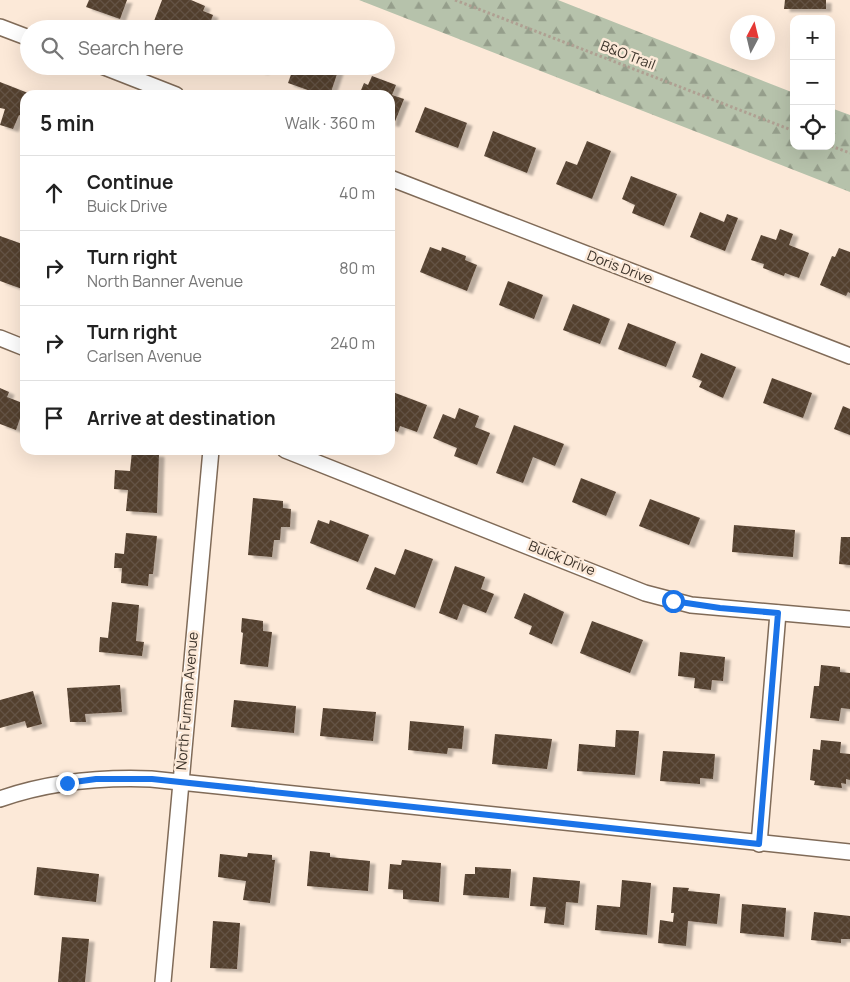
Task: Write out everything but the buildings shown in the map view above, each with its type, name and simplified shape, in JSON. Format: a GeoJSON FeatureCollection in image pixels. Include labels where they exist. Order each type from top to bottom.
{"type":"FeatureCollection","features":[{"type":"Feature","properties":{"kind":"street"},"geometry":{"type":"LineString","coordinates":[[0,27],[20,35]]}},
{"type":"Feature","properties":{"kind":"street"},"geometry":{"type":"LineString","coordinates":[[125,75],[163,90]]}},
{"type":"Feature","properties":{"kind":"street","name":"Doris Drive"},"geometry":{"type":"LineString","coordinates":[[395,180],[850,356]]}},
{"type":"Feature","properties":{"kind":"street"},"geometry":{"type":"LineString","coordinates":[[0,338],[20,346]]}},
{"type":"Feature","properties":{"kind":"street","name":"North Furman Avenue"},"geometry":{"type":"LineString","coordinates":[[163,982],[179,783],[211,455]]}},
{"type":"Feature","properties":{"kind":"street","name":"Buick Drive"},"geometry":{"type":"LineString","coordinates":[[298,455],[645,593],[691,605],[850,618]]}},
{"type":"Feature","properties":{"kind":"street"},"geometry":{"type":"LineString","coordinates":[[759,844],[778,613]]}},
{"type":"Feature","properties":{"kind":"street"},"geometry":{"type":"LineString","coordinates":[[0,799],[52,785],[96,779],[152,779],[759,844],[850,852]]}},
{"type":"Feature","properties":{"kind":"path","name":"B&O Trail"},"geometry":{"type":"LineString","coordinates":[[455,0],[790,130]]}},
{"type":"Feature","properties":{"kind":"path"},"geometry":{"type":"LineString","coordinates":[[835,147],[850,153]]}},
{"type":"Feature","properties":{"kind":"green space"},"geometry":{"type":"Polygon","coordinates":[[[359,0],[558,0],[790,91],[790,150],[835,150],[835,109],[850,115],[850,192],[359,0]]]}},
{"type":"Feature","properties":{"kind":"route"},"geometry":{"type":"LineString","coordinates":[[67,783],[96,779],[152,779],[759,844],[778,613],[691,605],[673,601]]}}]}
